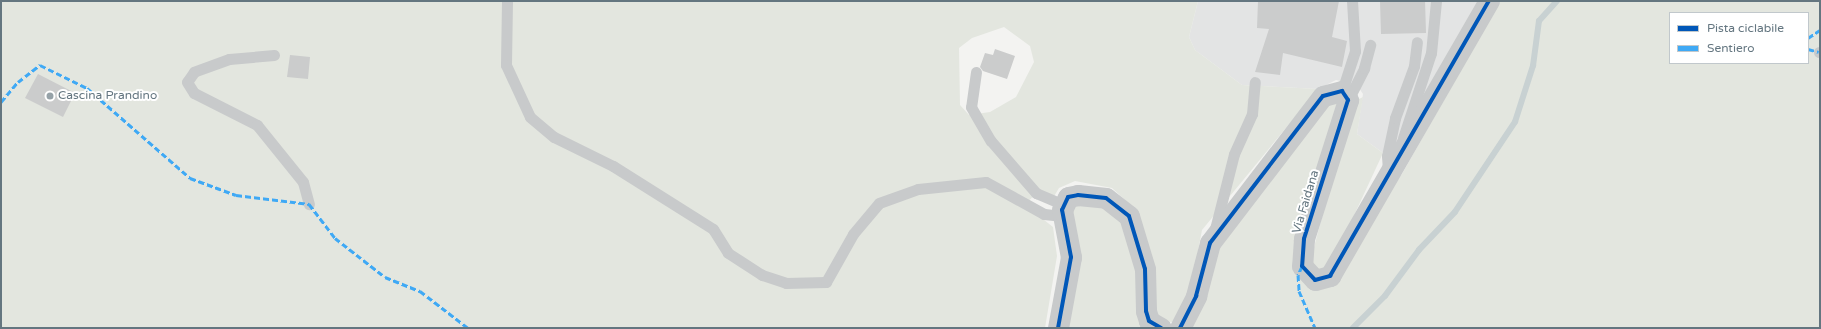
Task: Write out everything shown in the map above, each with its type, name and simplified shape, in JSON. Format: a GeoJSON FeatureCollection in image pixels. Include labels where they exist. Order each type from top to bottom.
{"type":"FeatureCollection","features":[{"type":"Feature","properties":{"kind":"street","name":"Via Faidana"},"geometry":{"type":"LineString","coordinates":[[1345,95],[1304,239],[1302,266],[1308,274],[1322,280],[1330,276],[1403,153],[1489,1]]}},
{"type":"Feature","properties":{"kind":"street"},"geometry":{"type":"LineString","coordinates":[[1180,328],[1196,296],[1215,237],[1323,96],[1345,95]]}},
{"type":"Feature","properties":{"kind":"street"},"geometry":{"type":"LineString","coordinates":[[1058,328],[1071,257],[1063,210],[1068,197],[1078,195],[1106,198],[1128,216],[1144,269],[1146,311],[1149,320],[1161,328]]}},
{"type":"Feature","properties":{"kind":"lane"},"geometry":{"type":"LineString","coordinates":[[507,1],[506,65],[530,117],[554,137],[613,166],[712,228],[728,254],[762,274],[786,283],[826,282],[853,234],[879,203],[918,189],[986,182],[1044,214],[1063,210]]}},
{"type":"Feature","properties":{"kind":"lane"},"geometry":{"type":"LineString","coordinates":[[1345,95],[1355,51],[1352,1]]}},
{"type":"Feature","properties":{"kind":"lane"},"geometry":{"type":"LineString","coordinates":[[1403,153],[1404,130],[1422,86],[1431,53],[1436,1]]}},
{"type":"Feature","properties":{"kind":"lane"},"geometry":{"type":"LineString","coordinates":[[1389,177],[1387,156],[1395,118],[1414,66],[1417,42]]}},
{"type":"Feature","properties":{"kind":"lane"},"geometry":{"type":"LineString","coordinates":[[1345,95],[1364,68],[1370,45]]}},
{"type":"Feature","properties":{"kind":"lane"},"geometry":{"type":"LineString","coordinates":[[274,55],[229,59],[194,72],[187,82],[194,93],[257,125],[303,182],[309,204]]}},
{"type":"Feature","properties":{"kind":"lane"},"geometry":{"type":"LineString","coordinates":[[976,72],[970,107],[991,141],[1036,193],[1063,210]]}},
{"type":"Feature","properties":{"kind":"lane"},"geometry":{"type":"LineString","coordinates":[[1215,237],[1213,227],[1234,154],[1252,114],[1255,82]]}},
{"type":"Feature","properties":{"kind":"shaded area"},"geometry":{"type":"Polygon","coordinates":[[[1,1],[1198,1],[1189,37],[1195,50],[1242,85],[1318,89],[1202,230],[1189,299],[1178,323],[1158,320],[1136,210],[1112,188],[1075,181],[1059,188],[1053,198],[1039,190],[1025,205],[1053,227],[1057,256],[1045,328],[1,328],[1,1]],[[1004,27],[972,38],[959,48],[960,105],[969,115],[990,112],[1016,97],[1034,62],[1030,46],[1004,27]]]}},
{"type":"Feature","properties":{"kind":"shaded area"},"geometry":{"type":"Polygon","coordinates":[[[1198,1],[1479,1],[1390,158],[1357,134],[1363,94],[1357,85],[1336,80],[1318,89],[1242,85],[1195,50],[1189,37],[1198,1]]]}},
{"type":"Feature","properties":{"kind":"shaded area"},"geometry":{"type":"Polygon","coordinates":[[[1500,1],[1820,1],[1820,328],[1190,328],[1218,251],[1328,101],[1339,100],[1293,271],[1311,287],[1402,174],[1500,1]]]}},
{"type":"Feature","properties":{"kind":"shaded area"},"geometry":{"type":"Polygon","coordinates":[[[1363,97],[1357,134],[1383,153],[1330,267],[1320,271],[1310,262],[1353,102],[1363,97]]]}},
{"type":"Feature","properties":{"kind":"shaded area"},"geometry":{"type":"Polygon","coordinates":[[[1071,204],[1104,204],[1122,220],[1137,269],[1145,328],[1065,328],[1071,204]]]}},
{"type":"Feature","properties":{"kind":"building"},"geometry":{"type":"Polygon","coordinates":[[[1258,1],[1339,1],[1332,37],[1347,41],[1342,67],[1283,53],[1280,75],[1255,72],[1269,29],[1257,28],[1258,1]]]}},
{"type":"Feature","properties":{"kind":"building"},"geometry":{"type":"Polygon","coordinates":[[[1380,1],[1425,1],[1426,33],[1381,34],[1380,1]]]}},
{"type":"Feature","properties":{"kind":"building"},"geometry":{"type":"Polygon","coordinates":[[[995,49],[1015,56],[1007,79],[983,71],[980,67],[985,53],[993,55],[995,49]]]}},
{"type":"Feature","properties":{"kind":"building"},"geometry":{"type":"Polygon","coordinates":[[[290,55],[310,57],[308,79],[287,77],[290,55]]]}},
{"type":"Feature","properties":{"kind":"building","name":"Cascina Prandino"},"geometry":{"type":"Polygon","coordinates":[[[38,74],[75,93],[63,117],[25,98],[38,74]]]}},
{"type":"Feature","properties":{"kind":"waterway"},"geometry":{"type":"LineString","coordinates":[[1353,328],[1385,296],[1419,250],[1455,212],[1515,122],[1533,66],[1539,21],[1557,1]]}},
{"type":"Feature","properties":{"kind":"marked path"},"geometry":{"type":"LineString","coordinates":[[1809,37],[1820,30]]}},
{"type":"Feature","properties":{"kind":"marked path"},"geometry":{"type":"LineString","coordinates":[[1809,49],[1819,52]]}},
{"type":"Feature","properties":{"kind":"marked path"},"geometry":{"type":"LineString","coordinates":[[1,102],[18,82],[40,65],[87,88],[190,178],[236,195],[309,204],[335,238],[385,277],[420,291],[468,328]]}},
{"type":"Feature","properties":{"kind":"marked path"},"geometry":{"type":"LineString","coordinates":[[1302,266],[1298,275],[1299,291],[1315,328]]}},
{"type":"Feature","properties":{"kind":"cycle path"},"geometry":{"type":"LineString","coordinates":[[1180,328],[1196,296],[1210,243],[1323,96],[1342,91],[1348,100],[1304,239],[1302,266],[1315,280],[1330,276],[1489,1]]}},
{"type":"Feature","properties":{"kind":"cycle path"},"geometry":{"type":"LineString","coordinates":[[1058,328],[1071,257],[1062,210],[1068,197],[1078,195],[1106,198],[1129,216],[1145,269],[1146,311],[1149,321],[1161,328]]}},
{"type":"Feature","properties":{"kind":"place","name":"Cascina Prandino"},"geometry":{"type":"Point","coordinates":[50,96]}}]}
